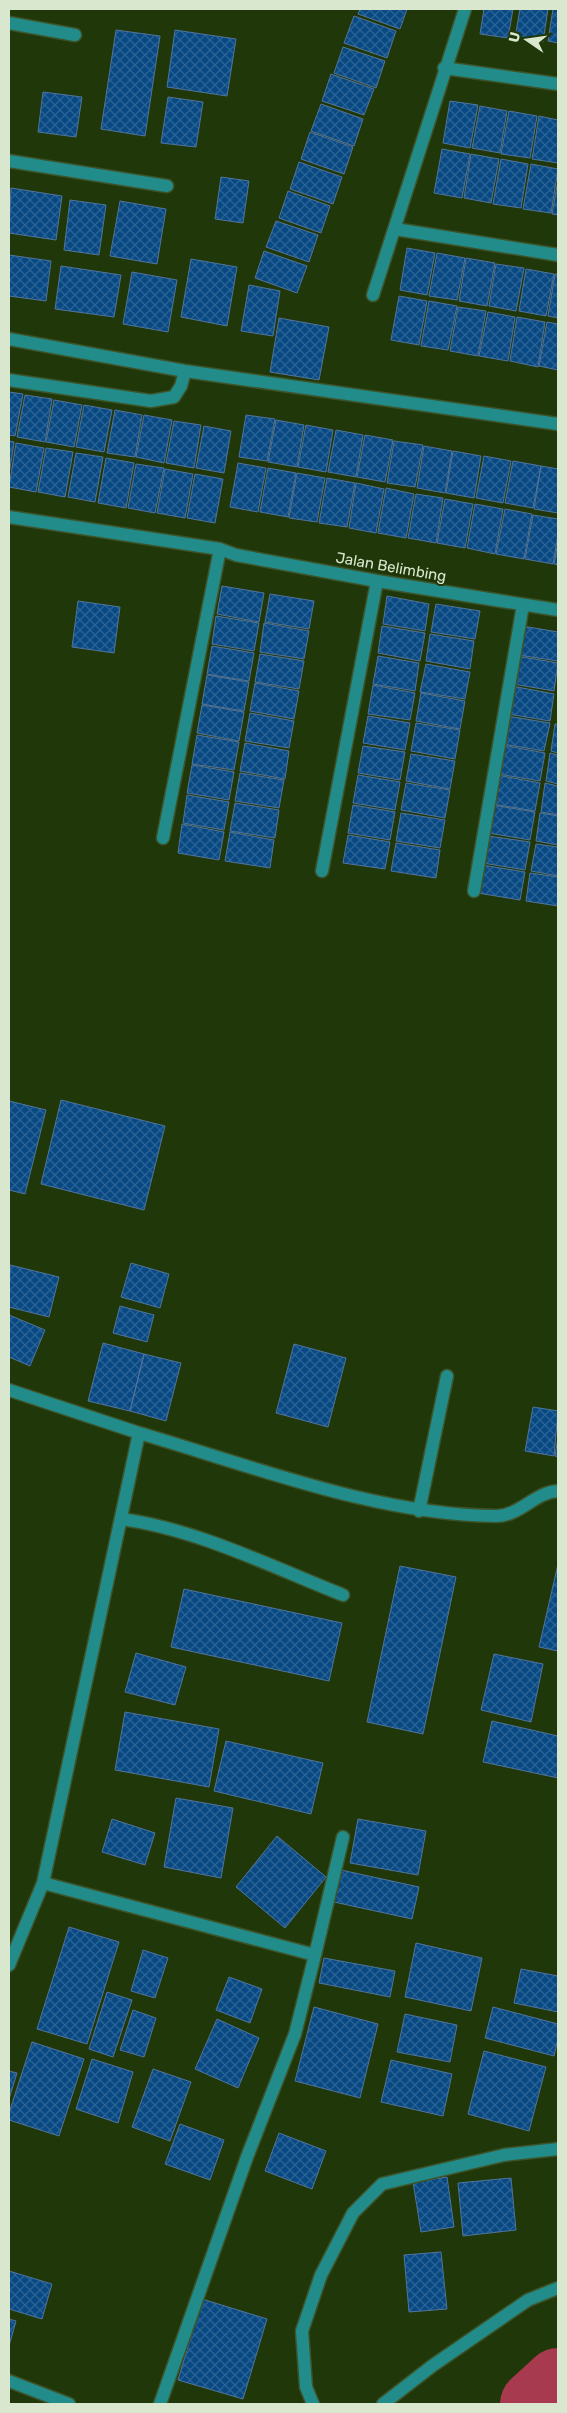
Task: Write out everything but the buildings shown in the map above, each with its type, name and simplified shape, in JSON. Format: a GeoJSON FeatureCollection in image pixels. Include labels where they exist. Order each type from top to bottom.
{"type":"FeatureCollection","features":[{"type":"Feature","properties":{"kind":"street"},"geometry":{"type":"LineString","coordinates":[[373,295],[396,229],[444,68],[465,9]]}},
{"type":"Feature","properties":{"kind":"street"},"geometry":{"type":"LineString","coordinates":[[9,23],[75,35]]}},
{"type":"Feature","properties":{"kind":"street"},"geometry":{"type":"LineString","coordinates":[[444,68],[558,84]]}},
{"type":"Feature","properties":{"kind":"street"},"geometry":{"type":"LineString","coordinates":[[9,160],[167,186]]}},
{"type":"Feature","properties":{"kind":"street"},"geometry":{"type":"LineString","coordinates":[[396,229],[558,255]]}},
{"type":"Feature","properties":{"kind":"street"},"geometry":{"type":"LineString","coordinates":[[9,339],[185,370],[558,424]]}},
{"type":"Feature","properties":{"kind":"street"},"geometry":{"type":"LineString","coordinates":[[9,380],[151,402],[174,397],[181,386],[185,370]]}},
{"type":"Feature","properties":{"kind":"street","name":"Jalan Belimbing"},"geometry":{"type":"LineString","coordinates":[[9,517],[220,549],[236,555],[377,581],[558,610]]}},
{"type":"Feature","properties":{"kind":"street"},"geometry":{"type":"LineString","coordinates":[[163,838],[220,549]]}},
{"type":"Feature","properties":{"kind":"street"},"geometry":{"type":"LineString","coordinates":[[322,871],[377,581]]}},
{"type":"Feature","properties":{"kind":"street"},"geometry":{"type":"LineString","coordinates":[[474,891],[523,605]]}},
{"type":"Feature","properties":{"kind":"street"},"geometry":{"type":"LineString","coordinates":[[419,1511],[447,1376]]}},
{"type":"Feature","properties":{"kind":"street"},"geometry":{"type":"LineString","coordinates":[[9,1390],[139,1433],[341,1493],[419,1511],[498,1516],[521,1509],[549,1492],[558,1491]]}},
{"type":"Feature","properties":{"kind":"street"},"geometry":{"type":"LineString","coordinates":[[9,1965],[43,1883],[139,1433]]}},
{"type":"Feature","properties":{"kind":"street"},"geometry":{"type":"LineString","coordinates":[[121,1519],[152,1523],[192,1536],[343,1595]]}},
{"type":"Feature","properties":{"kind":"street"},"geometry":{"type":"LineString","coordinates":[[160,2404],[246,2157],[295,2034],[316,1955],[343,1837]]}},
{"type":"Feature","properties":{"kind":"street"},"geometry":{"type":"LineString","coordinates":[[43,1883],[316,1955]]}},
{"type":"Feature","properties":{"kind":"street"},"geometry":{"type":"LineString","coordinates":[[313,2404],[306,2387],[302,2331],[321,2275],[353,2213],[382,2184],[504,2155],[558,2149]]}},
{"type":"Feature","properties":{"kind":"street"},"geometry":{"type":"LineString","coordinates":[[383,2404],[432,2366],[528,2300],[558,2288]]}},
{"type":"Feature","properties":{"kind":"street"},"geometry":{"type":"LineString","coordinates":[[9,2381],[69,2404]]}},
{"type":"Feature","properties":{"kind":"waterway"},"geometry":{"type":"LineString","coordinates":[[534,2404],[558,2382]]}}]}
